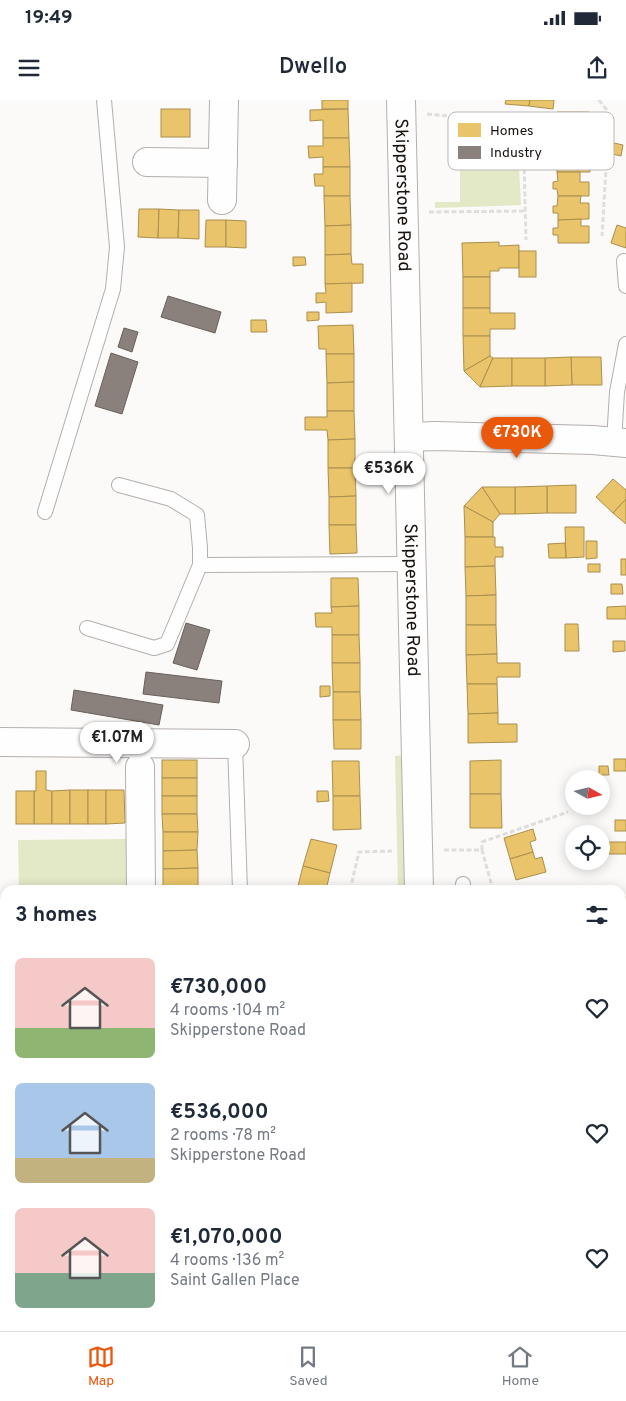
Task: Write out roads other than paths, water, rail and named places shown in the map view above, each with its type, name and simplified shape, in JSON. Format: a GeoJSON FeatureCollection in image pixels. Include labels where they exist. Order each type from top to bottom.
{"type":"FeatureCollection","features":[{"type":"Feature","properties":{"kind":"street"},"geometry":{"type":"LineString","coordinates":[[222,200],[224,100]]}},
{"type":"Feature","properties":{"kind":"street","name":"Skipperstone Road"},"geometry":{"type":"LineString","coordinates":[[402,107],[419,885]]}},
{"type":"Feature","properties":{"kind":"street"},"geometry":{"type":"LineString","coordinates":[[147,162],[223,164]]}},
{"type":"Feature","properties":{"kind":"street"},"geometry":{"type":"LineString","coordinates":[[410,437],[446,436],[620,442]]}},
{"type":"Feature","properties":{"kind":"street"},"geometry":{"type":"LineString","coordinates":[[0,742],[234,744]]}},
{"type":"Feature","properties":{"kind":"street"},"geometry":{"type":"LineString","coordinates":[[140,767],[140,885]]}},
{"type":"Feature","properties":{"kind":"lane"},"geometry":{"type":"LineString","coordinates":[[45,512],[113,289],[117,247],[104,100]]}},
{"type":"Feature","properties":{"kind":"lane"},"geometry":{"type":"LineString","coordinates":[[624,261],[626,286]]}},
{"type":"Feature","properties":{"kind":"lane"},"geometry":{"type":"LineString","coordinates":[[620,442],[617,392],[626,344]]}},
{"type":"Feature","properties":{"kind":"lane"},"geometry":{"type":"LineString","coordinates":[[87,628],[154,648],[167,644],[200,565],[197,515],[170,499],[119,485]]}},
{"type":"Feature","properties":{"kind":"lane"},"geometry":{"type":"LineString","coordinates":[[200,565],[412,564]]}},
{"type":"Feature","properties":{"kind":"lane"},"geometry":{"type":"LineString","coordinates":[[234,744],[240,885]]}}]}
